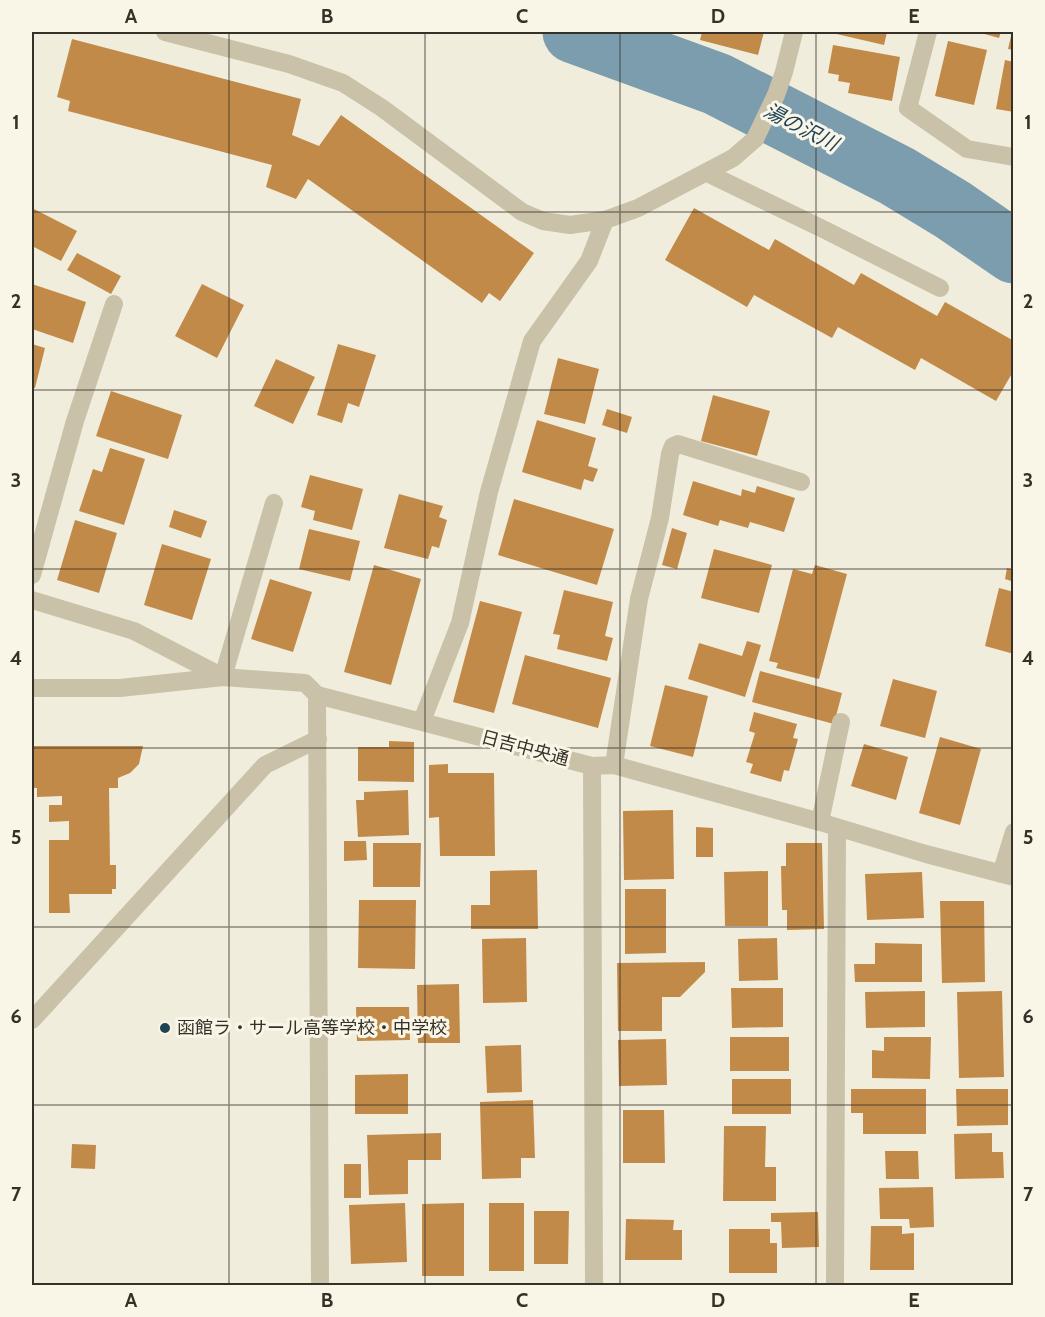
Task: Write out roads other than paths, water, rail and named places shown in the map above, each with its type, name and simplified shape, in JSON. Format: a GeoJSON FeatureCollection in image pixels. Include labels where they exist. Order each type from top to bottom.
{"type":"FeatureCollection","features":[{"type":"Feature","properties":{"kind":"street"},"geometry":{"type":"LineString","coordinates":[[165,32],[289,64],[343,83],[382,108],[522,212],[543,221],[570,225],[605,220],[638,208],[733,158],[755,139],[776,95],[794,32]]}},
{"type":"Feature","properties":{"kind":"street"},"geometry":{"type":"LineString","coordinates":[[928,32],[908,108],[967,149],[1014,157]]}},
{"type":"Feature","properties":{"kind":"street"},"geometry":{"type":"LineString","coordinates":[[707,172],[940,288]]}},
{"type":"Feature","properties":{"kind":"street"},"geometry":{"type":"LineString","coordinates":[[423,721],[460,623],[489,492],[532,341],[589,261],[605,220]]}},
{"type":"Feature","properties":{"kind":"street"},"geometry":{"type":"LineString","coordinates":[[32,575],[75,422],[114,304]]}},
{"type":"Feature","properties":{"kind":"street"},"geometry":{"type":"LineString","coordinates":[[614,765],[639,599],[660,518],[673,446],[678,444],[801,482]]}},
{"type":"Feature","properties":{"kind":"street"},"geometry":{"type":"LineString","coordinates":[[32,600],[134,631],[223,677],[274,503]]}},
{"type":"Feature","properties":{"kind":"street","name":"日吉中央通"},"geometry":{"type":"LineString","coordinates":[[32,688],[120,688],[223,677],[305,682],[317,695],[592,766],[614,765],[1007,875]]}},
{"type":"Feature","properties":{"kind":"street"},"geometry":{"type":"LineString","coordinates":[[317,695],[320,1286]]}},
{"type":"Feature","properties":{"kind":"street"},"geometry":{"type":"LineString","coordinates":[[836,1286],[829,824],[841,722]]}},
{"type":"Feature","properties":{"kind":"street"},"geometry":{"type":"LineString","coordinates":[[32,1020],[265,765],[318,740]]}},
{"type":"Feature","properties":{"kind":"street"},"geometry":{"type":"LineString","coordinates":[[592,766],[594,1286]]}},
{"type":"Feature","properties":{"kind":"street"},"geometry":{"type":"LineString","coordinates":[[1007,875],[1014,832]]}},
{"type":"Feature","properties":{"kind":"waterway","name":"湯の沢川"},"geometry":{"type":"LineString","coordinates":[[574,32],[717,84],[897,176],[953,210],[1014,252]]}},
{"type":"Feature","properties":{"kind":"place","name":"函館ラ・サール高等学校・中学校"},"geometry":{"type":"Point","coordinates":[165,1028]}}]}
